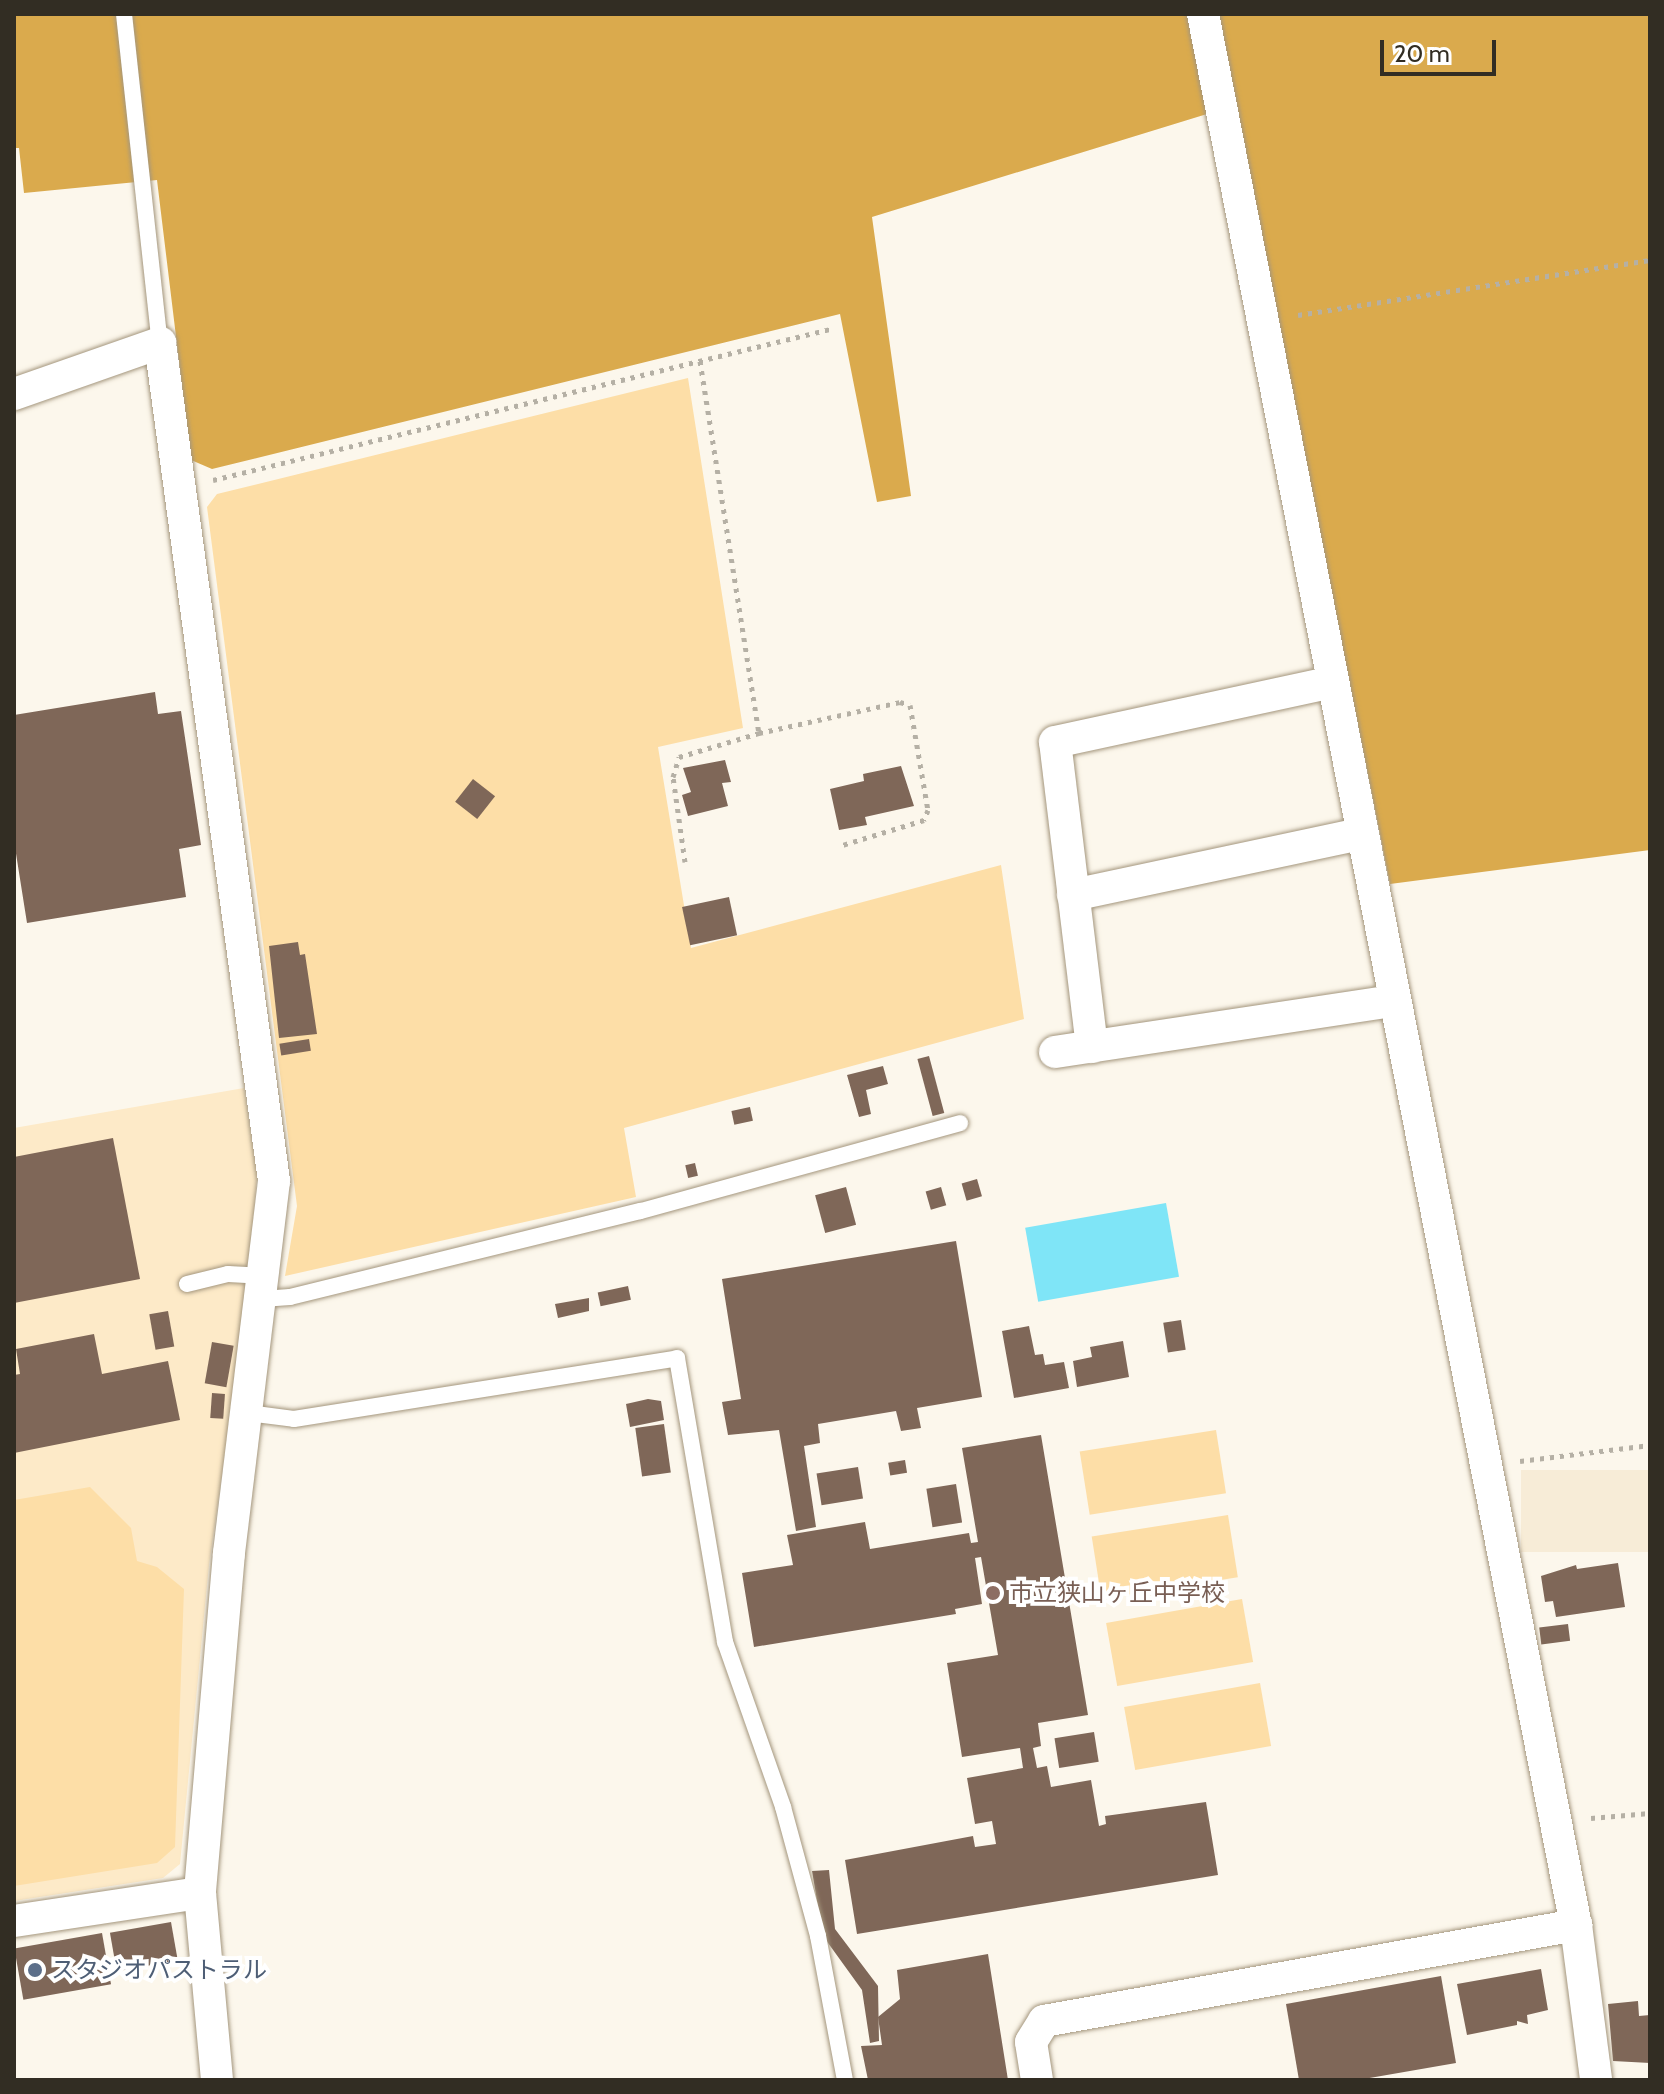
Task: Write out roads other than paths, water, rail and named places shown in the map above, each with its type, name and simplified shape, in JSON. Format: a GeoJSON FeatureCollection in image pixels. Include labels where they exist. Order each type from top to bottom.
{"type":"FeatureCollection","features":[{"type":"Feature","properties":{"kind":"street"},"geometry":{"type":"LineString","coordinates":[[1203,14],[1483,1466],[1576,1925],[1596,2080]]}},
{"type":"Feature","properties":{"kind":"street"},"geometry":{"type":"LineString","coordinates":[[14,394],[160,343],[274,1181],[264,1288],[229,1553],[200,1893],[217,2080]]}},
{"type":"Feature","properties":{"kind":"street"},"geometry":{"type":"LineString","coordinates":[[1092,1047],[1055,742],[1332,682]]}},
{"type":"Feature","properties":{"kind":"street"},"geometry":{"type":"LineString","coordinates":[[1073,895],[1360,834]]}},
{"type":"Feature","properties":{"kind":"street"},"geometry":{"type":"LineString","coordinates":[[1055,1052],[1393,1001]]}},
{"type":"Feature","properties":{"kind":"street"},"geometry":{"type":"LineString","coordinates":[[14,1921],[200,1893]]}},
{"type":"Feature","properties":{"kind":"street"},"geometry":{"type":"LineString","coordinates":[[1037,2080],[1031,2042],[1044,2021],[1576,1925]]}},
{"type":"Feature","properties":{"kind":"lane"},"geometry":{"type":"LineString","coordinates":[[124,14],[160,343]]}},
{"type":"Feature","properties":{"kind":"lane"},"geometry":{"type":"LineString","coordinates":[[187,1284],[228,1274],[290,1297],[641,1211],[960,1123]]}},
{"type":"Feature","properties":{"kind":"lane"},"geometry":{"type":"LineString","coordinates":[[248,1413],[294,1419],[677,1358],[725,1642],[787,1821],[818,1936],[845,2080]]}},
{"type":"Feature","properties":{"kind":"water"},"geometry":{"type":"Polygon","coordinates":[[[1166,1203],[1179,1277],[1038,1302],[1025,1228],[1166,1203]]]}},
{"type":"Feature","properties":{"kind":"place","name":"市立狭山ヶ丘中学校"},"geometry":{"type":"Point","coordinates":[993,1593]}},
{"type":"Feature","properties":{"kind":"place","name":"スタジオパストラル"},"geometry":{"type":"Point","coordinates":[35,1970]}}]}
